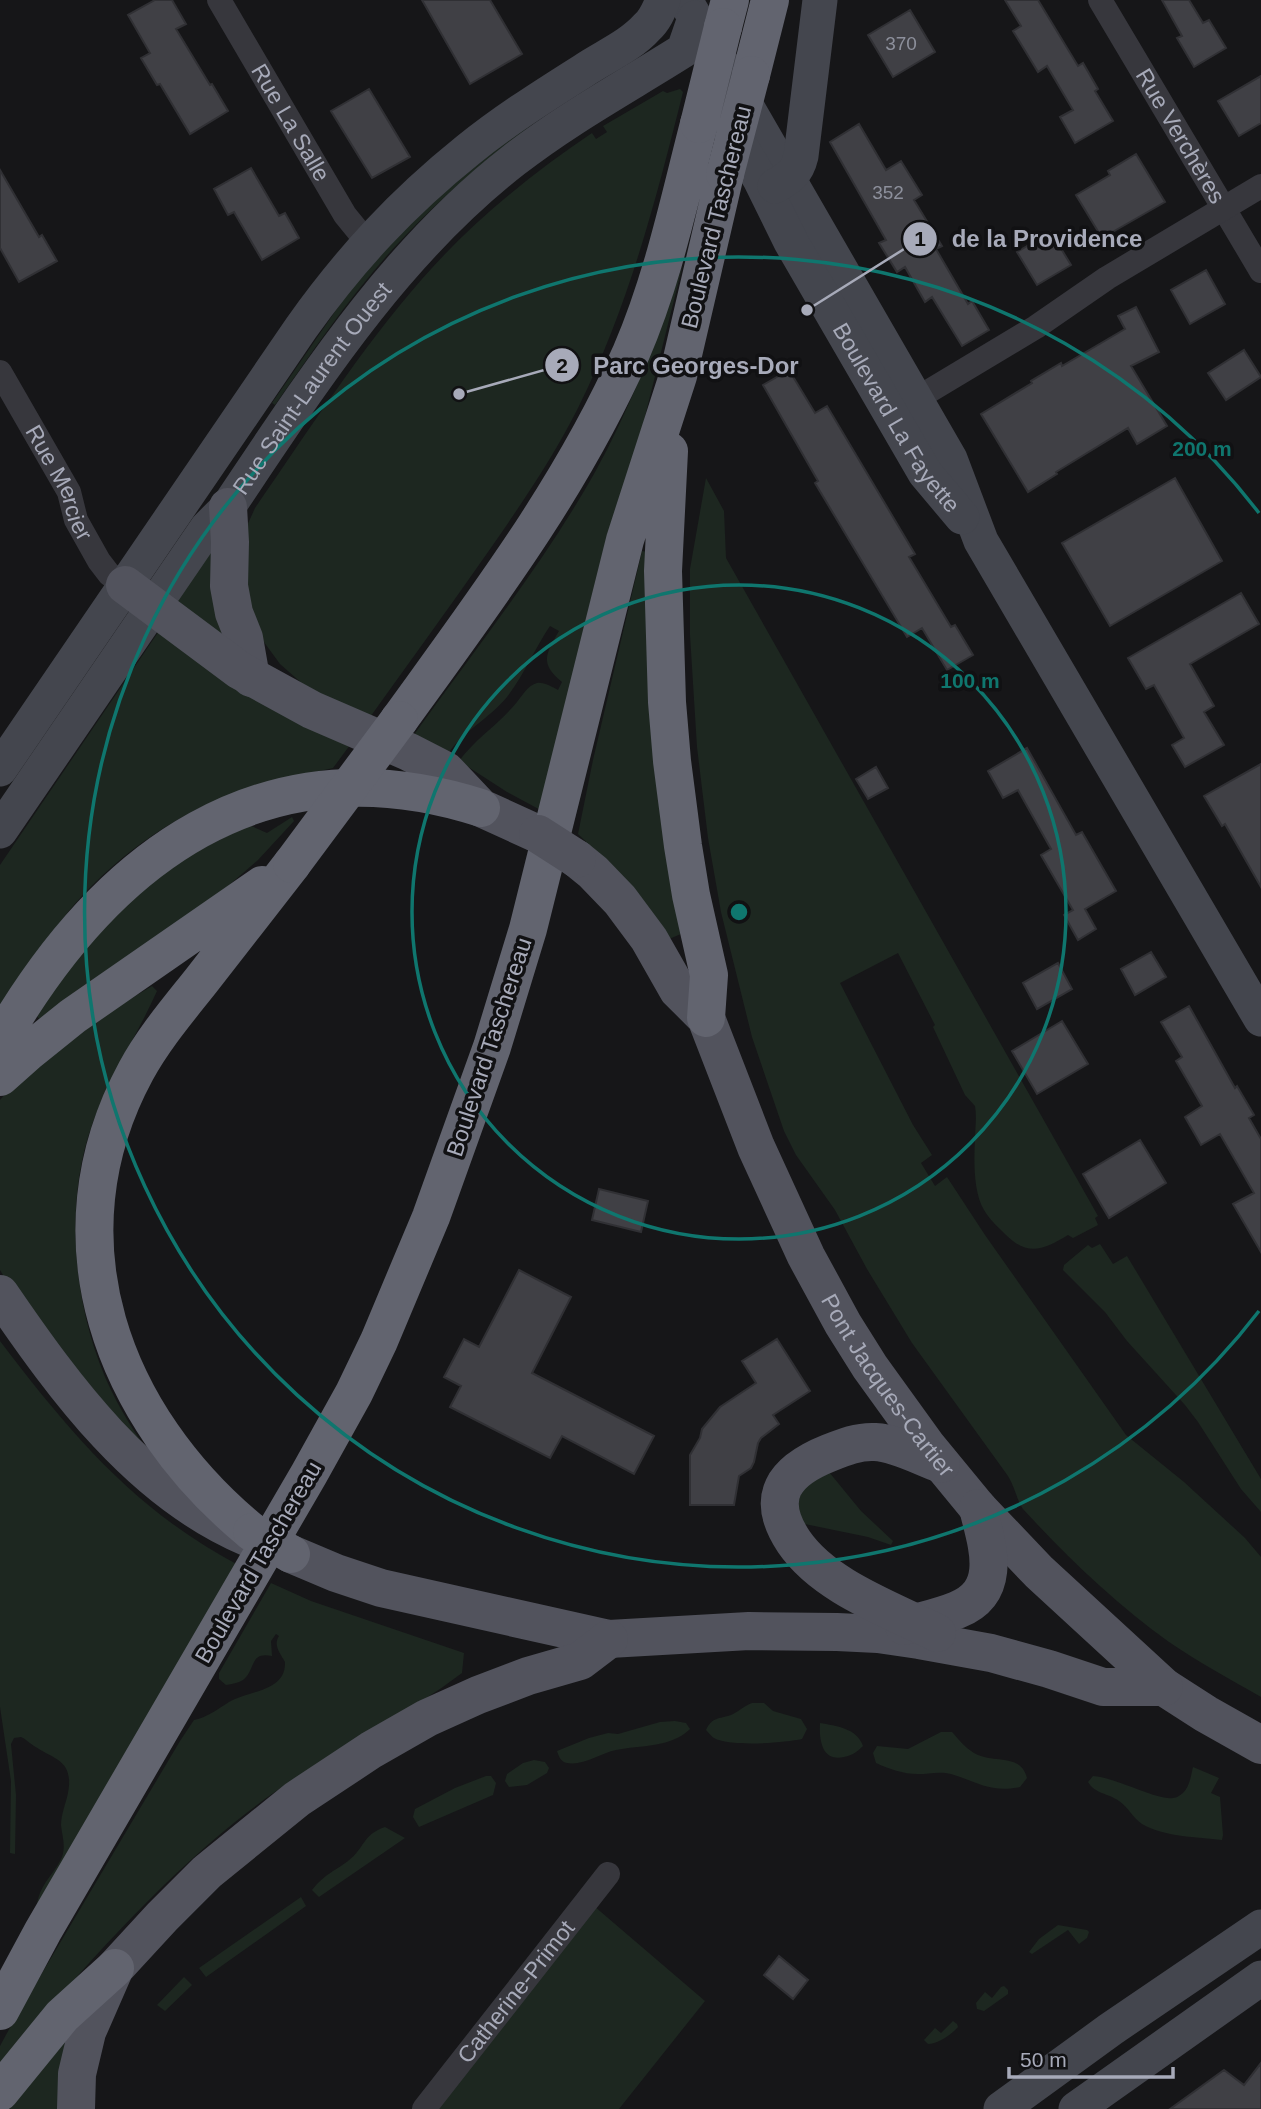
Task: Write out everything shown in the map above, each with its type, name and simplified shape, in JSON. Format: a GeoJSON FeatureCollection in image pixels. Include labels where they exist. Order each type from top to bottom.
{"type":"FeatureCollection","features":[{"type":"Feature","properties":{"kind":"highway","name":"Boulevard Taschereau"},"geometry":{"type":"LineString","coordinates":[[0,2011],[56,1909],[309,1474],[364,1373],[398,1296],[446,1174],[492,1047],[554,830],[625,540],[678,376],[725,174],[770,0]]}},
{"type":"Feature","properties":{"kind":"highway","name":"Boulevard Taschereau"},"geometry":{"type":"LineString","coordinates":[[0,1077],[74,1016],[292,864],[531,536],[600,418],[631,352],[660,276],[699,124],[687,8]]}},
{"type":"Feature","properties":{"kind":"highway"},"geometry":{"type":"LineString","coordinates":[[678,376],[666,492],[663,571],[665,670],[670,740],[683,846],[692,904],[709,975],[706,1018]]}},
{"type":"Feature","properties":{"kind":"highway"},"geometry":{"type":"LineString","coordinates":[[0,1041],[47,967],[103,902],[176,842],[216,819],[254,804],[294,793],[364,787],[413,790],[481,808]]}},
{"type":"Feature","properties":{"kind":"highway"},"geometry":{"type":"LineString","coordinates":[[291,1554],[251,1535],[222,1506],[173,1452],[138,1397],[116,1349],[106,1318],[98,1270],[95,1225],[101,1173],[110,1134],[136,1072],[164,1028],[292,864]]}},
{"type":"Feature","properties":{"kind":"highway"},"geometry":{"type":"LineString","coordinates":[[0,2092],[62,2017],[115,1968]]}},
{"type":"Feature","properties":{"kind":"main road"},"geometry":{"type":"LineString","coordinates":[[228,507],[229,586],[234,613],[244,638],[251,678]]}},
{"type":"Feature","properties":{"kind":"main road"},"geometry":{"type":"LineString","coordinates":[[139,595],[251,678],[312,710],[446,771],[481,808],[538,834],[577,859],[620,900],[649,939],[678,990],[706,1018]]}},
{"type":"Feature","properties":{"kind":"main road","name":"Pont Jacques-Cartier"},"geometry":{"type":"LineString","coordinates":[[706,1018],[755,1147],[806,1256],[843,1324],[901,1412],[978,1508],[1056,1589],[1164,1687],[1261,1745]]}},
{"type":"Feature","properties":{"kind":"main road"},"geometry":{"type":"LineString","coordinates":[[0,1294],[75,1396],[119,1446],[149,1474],[188,1504],[233,1531],[251,1535]]}},
{"type":"Feature","properties":{"kind":"main road"},"geometry":{"type":"LineString","coordinates":[[941,1464],[884,1443],[849,1445],[799,1467],[788,1478],[780,1499],[782,1516],[789,1534],[802,1552],[836,1581],[967,1648]]}},
{"type":"Feature","properties":{"kind":"main road"},"geometry":{"type":"LineString","coordinates":[[878,1634],[966,1606],[978,1596],[988,1579],[989,1559],[978,1508]]}},
{"type":"Feature","properties":{"kind":"main road"},"geometry":{"type":"LineString","coordinates":[[291,1554],[382,1588],[609,1639],[749,1632],[878,1634],[967,1648],[1038,1665],[1103,1687],[1164,1687]]}},
{"type":"Feature","properties":{"kind":"main road"},"geometry":{"type":"LineString","coordinates":[[76,2109],[77,2074],[87,2032],[115,1968],[207,1872],[281,1811],[339,1770],[400,1733],[453,1705],[515,1681],[580,1661],[609,1639]]}},
{"type":"Feature","properties":{"kind":"street","name":"Rue La Salle"},"geometry":{"type":"LineString","coordinates":[[219,0],[345,215],[367,243]]}},
{"type":"Feature","properties":{"kind":"street"},"geometry":{"type":"LineString","coordinates":[[777,185],[798,167],[801,156],[820,0]]}},
{"type":"Feature","properties":{"kind":"street","name":"Rue Verchères"},"geometry":{"type":"LineString","coordinates":[[1100,0],[1261,271]]}},
{"type":"Feature","properties":{"kind":"street","name":"Rue Saint-Laurent Ouest"},"geometry":{"type":"LineString","coordinates":[[0,831],[139,595],[313,311],[367,243],[420,191],[468,150],[523,109],[647,27],[687,8]]}},
{"type":"Feature","properties":{"kind":"street","name":"Boulevard La Fayette"},"geometry":{"type":"LineString","coordinates":[[687,8],[684,50],[777,185]]}},
{"type":"Feature","properties":{"kind":"street","name":"Boulevard La Fayette"},"geometry":{"type":"LineString","coordinates":[[687,8],[777,185],[904,407],[950,459],[981,541],[1261,1019]]}},
{"type":"Feature","properties":{"kind":"street","name":"Rue Saint-Laurent Ouest"},"geometry":{"type":"LineString","coordinates":[[0,769],[139,595],[228,507],[351,328],[396,272],[436,229],[513,160],[563,124],[684,50]]}},
{"type":"Feature","properties":{"kind":"street"},"geometry":{"type":"LineString","coordinates":[[904,407],[1036,327],[1107,278],[1261,186]]}},
{"type":"Feature","properties":{"kind":"street","name":"Rue Mercier"},"geometry":{"type":"LineString","coordinates":[[0,372],[69,492],[76,520],[105,569],[139,595]]}},
{"type":"Feature","properties":{"kind":"street","name":"Catherine-Primot"},"geometry":{"type":"LineString","coordinates":[[424,2109],[608,1874]]}},
{"type":"Feature","properties":{"kind":"street"},"geometry":{"type":"LineString","coordinates":[[1000,2109],[1261,1927]]}},
{"type":"Feature","properties":{"kind":"street"},"geometry":{"type":"LineString","coordinates":[[1076,2109],[1261,1978]]}},
{"type":"Feature","properties":{"kind":"shaded area"},"geometry":{"type":"Polygon","coordinates":[[[680,89],[683,92],[651,213],[612,332],[578,408],[536,482],[368,720],[305,686],[280,664],[261,638],[246,604],[246,528],[255,508],[377,334],[422,279],[461,238],[524,182],[592,133],[596,139],[607,132],[603,126],[663,91],[667,93],[680,89]]]}},
{"type":"Feature","properties":{"kind":"shaded area"},"geometry":{"type":"Polygon","coordinates":[[[548,113],[466,178],[427,213],[375,269],[275,405],[272,403],[365,268],[451,180],[548,113]]]}},
{"type":"Feature","properties":{"kind":"shaded area"},"geometry":{"type":"Polygon","coordinates":[[[683,264],[546,813],[459,761],[531,686],[542,683],[558,690],[562,682],[550,669],[547,658],[559,631],[550,626],[507,697],[447,755],[413,736],[530,574],[594,474],[643,371],[683,264]]]}},
{"type":"Feature","properties":{"kind":"shaded area"},"geometry":{"type":"Polygon","coordinates":[[[706,478],[724,511],[726,558],[1098,1216],[1095,1218],[1098,1225],[1073,1238],[1068,1235],[1036,1249],[1013,1241],[988,1217],[980,1202],[976,1185],[975,1106],[965,1095],[933,1027],[935,1025],[898,953],[840,983],[913,1125],[932,1155],[921,1163],[935,1186],[947,1177],[1126,1435],[1184,1482],[1245,1538],[1261,1557],[1261,1697],[1191,1657],[1130,1612],[1057,1545],[1023,1509],[1008,1476],[912,1343],[835,1210],[796,1155],[784,1131],[752,1037],[721,912],[708,838],[697,747],[690,635],[690,569],[706,478]]]}},
{"type":"Feature","properties":{"kind":"shaded area"},"geometry":{"type":"Polygon","coordinates":[[[218,538],[232,645],[179,606],[178,596],[218,538]]]}},
{"type":"Feature","properties":{"kind":"shaded area"},"geometry":{"type":"Polygon","coordinates":[[[642,551],[648,552],[681,934],[669,939],[629,883],[578,834],[642,551]]]}},
{"type":"Feature","properties":{"kind":"shaded area"},"geometry":{"type":"Polygon","coordinates":[[[159,631],[350,745],[333,768],[262,785],[220,799],[154,834],[113,866],[77,902],[37,953],[0,1009],[0,865],[159,631]]]}},
{"type":"Feature","properties":{"kind":"shaded area"},"geometry":{"type":"Polygon","coordinates":[[[292,817],[294,821],[258,860],[228,886],[41,1020],[34,1014],[103,925],[170,865],[249,825],[267,833],[292,817]]]}},
{"type":"Feature","properties":{"kind":"shaded area"},"geometry":{"type":"Polygon","coordinates":[[[152,986],[157,991],[92,1125],[83,1156],[76,1224],[81,1294],[98,1360],[122,1411],[162,1471],[18,1300],[0,1270],[0,1100],[105,1014],[152,986]]]}},
{"type":"Feature","properties":{"kind":"shaded area"},"geometry":{"type":"Polygon","coordinates":[[[1100,1244],[1113,1264],[1127,1256],[1261,1479],[1261,1512],[1241,1489],[1185,1405],[1127,1341],[1105,1312],[1063,1270],[1064,1265],[1088,1245],[1092,1248],[1100,1244]]]}},
{"type":"Feature","properties":{"kind":"shaded area"},"geometry":{"type":"Polygon","coordinates":[[[0,1341],[79,1438],[136,1495],[202,1544],[240,1566],[37,1904],[41,1890],[62,1857],[64,1845],[61,1821],[69,1782],[65,1767],[56,1758],[21,1737],[14,1738],[11,1744],[16,1795],[15,1854],[10,1853],[11,1781],[0,1707],[0,1341]]]}},
{"type":"Feature","properties":{"kind":"shaded area"},"geometry":{"type":"Polygon","coordinates":[[[829,1472],[861,1511],[893,1541],[891,1545],[868,1537],[800,1523],[792,1495],[829,1472]]]}},
{"type":"Feature","properties":{"kind":"shaded area"},"geometry":{"type":"Polygon","coordinates":[[[271,1583],[311,1601],[464,1653],[462,1673],[411,1708],[278,1790],[218,1836],[120,1930],[0,2064],[0,2046],[13,2022],[194,1720],[237,1698],[273,1685],[284,1672],[285,1662],[278,1649],[279,1636],[276,1634],[271,1641],[272,1656],[265,1655],[256,1659],[243,1680],[226,1685],[219,1679],[219,1673],[271,1583]]]}},
{"type":"Feature","properties":{"kind":"shaded area"},"geometry":{"type":"Polygon","coordinates":[[[752,1703],[764,1703],[773,1711],[801,1719],[807,1729],[802,1739],[770,1743],[732,1743],[714,1738],[706,1730],[713,1721],[752,1703]]]}},
{"type":"Feature","properties":{"kind":"shaded area"},"geometry":{"type":"Polygon","coordinates":[[[660,1722],[686,1723],[690,1729],[665,1743],[616,1750],[573,1763],[563,1762],[557,1751],[608,1733],[618,1734],[660,1722]]]}},
{"type":"Feature","properties":{"kind":"shaded area"},"geometry":{"type":"Polygon","coordinates":[[[820,1723],[851,1732],[863,1746],[847,1756],[831,1756],[826,1753],[821,1743],[820,1723]]]}},
{"type":"Feature","properties":{"kind":"shaded area"},"geometry":{"type":"Polygon","coordinates":[[[941,1732],[952,1732],[978,1755],[1014,1762],[1024,1770],[1027,1778],[1020,1787],[1000,1789],[947,1773],[907,1773],[876,1763],[873,1753],[877,1746],[908,1749],[941,1732]]]}},
{"type":"Feature","properties":{"kind":"shaded area"},"geometry":{"type":"Polygon","coordinates":[[[534,1760],[545,1762],[549,1768],[547,1773],[527,1785],[509,1787],[505,1781],[507,1774],[523,1763],[534,1760]]]}},
{"type":"Feature","properties":{"kind":"shaded area"},"geometry":{"type":"Polygon","coordinates":[[[1193,1767],[1219,1778],[1211,1793],[1220,1797],[1222,1840],[1160,1832],[1139,1822],[1119,1801],[1094,1789],[1088,1782],[1093,1776],[1102,1777],[1157,1796],[1174,1798],[1187,1787],[1193,1767]]]}},
{"type":"Feature","properties":{"kind":"shaded area"},"geometry":{"type":"Polygon","coordinates":[[[491,1776],[496,1783],[493,1795],[419,1827],[413,1817],[415,1809],[455,1788],[491,1776]]]}},
{"type":"Feature","properties":{"kind":"shaded area"},"geometry":{"type":"Polygon","coordinates":[[[385,1827],[405,1838],[319,1897],[312,1890],[354,1856],[372,1834],[385,1827]]]}},
{"type":"Feature","properties":{"kind":"shaded area"},"geometry":{"type":"Polygon","coordinates":[[[301,1897],[306,1906],[206,1977],[199,1968],[301,1897]]]}},
{"type":"Feature","properties":{"kind":"shaded area"},"geometry":{"type":"Polygon","coordinates":[[[594,1906],[705,2001],[619,2109],[435,2109],[594,1906]]]}},
{"type":"Feature","properties":{"kind":"shaded area"},"geometry":{"type":"Polygon","coordinates":[[[1058,1925],[1087,1930],[1087,1938],[1079,1944],[1068,1930],[1032,1954],[1029,1952],[1039,1939],[1058,1925]]]}},
{"type":"Feature","properties":{"kind":"shaded area"},"geometry":{"type":"Polygon","coordinates":[[[184,1977],[192,1985],[165,2011],[157,2005],[184,1977]]]}},
{"type":"Feature","properties":{"kind":"shaded area"},"geometry":{"type":"Polygon","coordinates":[[[1004,1986],[1008,1994],[984,2011],[977,2009],[976,2003],[985,1992],[992,1998],[1004,1986]]]}},
{"type":"Feature","properties":{"kind":"shaded area"},"geometry":{"type":"Polygon","coordinates":[[[953,2021],[958,2027],[952,2033],[928,2044],[924,2040],[935,2028],[941,2033],[953,2021]]]}},
{"type":"Feature","properties":{"kind":"shaded area"},"geometry":{"type":"Polygon","coordinates":[[[65,2037],[63,2109],[8,2109],[65,2037]]]}},
{"type":"Feature","properties":{"kind":"building"},"geometry":{"type":"Polygon","coordinates":[[[155,0],[172,0],[186,24],[176,29],[228,111],[190,134],[141,58],[150,53],[128,15],[155,0]]]}},
{"type":"Feature","properties":{"kind":"building"},"geometry":{"type":"Polygon","coordinates":[[[422,0],[490,0],[522,54],[470,84],[422,0]]]}},
{"type":"Feature","properties":{"kind":"building"},"geometry":{"type":"Polygon","coordinates":[[[1005,0],[1038,0],[1078,66],[1083,63],[1098,89],[1095,91],[1113,121],[1075,143],[1060,117],[1073,110],[1047,66],[1038,72],[1013,31],[1021,26],[1005,0]]]}},
{"type":"Feature","properties":{"kind":"building"},"geometry":{"type":"Polygon","coordinates":[[[1162,0],[1189,0],[1203,23],[1209,20],[1226,48],[1194,67],[1177,38],[1182,36],[1162,0]]]}},
{"type":"Feature","properties":{"kind":"building"},"geometry":{"type":"Polygon","coordinates":[[[910,10],[935,52],[893,77],[868,35],[910,10]]]}},
{"type":"Feature","properties":{"kind":"building"},"geometry":{"type":"Polygon","coordinates":[[[1261,76],[1261,123],[1239,136],[1218,101],[1261,76]]]}},
{"type":"Feature","properties":{"kind":"building"},"geometry":{"type":"Polygon","coordinates":[[[369,89],[410,157],[372,178],[331,111],[369,89]]]}},
{"type":"Feature","properties":{"kind":"building"},"geometry":{"type":"Polygon","coordinates":[[[859,124],[886,170],[901,161],[922,195],[914,200],[942,246],[936,249],[968,304],[972,301],[989,330],[962,346],[932,297],[925,302],[905,267],[897,272],[879,243],[886,240],[830,142],[859,124]]]}},
{"type":"Feature","properties":{"kind":"building"},"geometry":{"type":"Polygon","coordinates":[[[1136,154],[1165,202],[1102,238],[1076,195],[1110,175],[1108,171],[1136,154]]]}},
{"type":"Feature","properties":{"kind":"building"},"geometry":{"type":"Polygon","coordinates":[[[251,168],[279,216],[285,213],[299,238],[262,260],[234,212],[228,215],[214,189],[251,168]]]}},
{"type":"Feature","properties":{"kind":"building"},"geometry":{"type":"Polygon","coordinates":[[[0,170],[39,237],[42,235],[57,261],[19,282],[0,248],[0,170]]]}},
{"type":"Feature","properties":{"kind":"building"},"geometry":{"type":"Polygon","coordinates":[[[1051,232],[1071,265],[1037,285],[1017,252],[1051,232]]]}},
{"type":"Feature","properties":{"kind":"building"},"geometry":{"type":"Polygon","coordinates":[[[1206,270],[1225,304],[1190,324],[1171,290],[1206,270]]]}},
{"type":"Feature","properties":{"kind":"building"},"geometry":{"type":"Polygon","coordinates":[[[1136,307],[1159,352],[1131,366],[1167,426],[1137,444],[1128,428],[1028,492],[981,414],[1061,363],[1062,366],[1125,329],[1118,316],[1136,307]]]}},
{"type":"Feature","properties":{"kind":"building"},"geometry":{"type":"Polygon","coordinates":[[[1244,350],[1261,377],[1226,400],[1208,373],[1244,350]]]}},
{"type":"Feature","properties":{"kind":"building"},"geometry":{"type":"Polygon","coordinates":[[[789,370],[815,413],[827,406],[915,554],[909,557],[951,627],[955,625],[973,655],[947,670],[922,628],[907,637],[815,483],[818,481],[763,385],[789,370]]]}},
{"type":"Feature","properties":{"kind":"building"},"geometry":{"type":"Polygon","coordinates":[[[1175,478],[1222,561],[1110,626],[1062,543],[1175,478]]]}},
{"type":"Feature","properties":{"kind":"building"},"geometry":{"type":"Polygon","coordinates":[[[1241,593],[1259,624],[1190,664],[1214,706],[1204,712],[1224,745],[1185,767],[1172,745],[1184,738],[1154,685],[1146,689],[1128,658],[1241,593]]]}},
{"type":"Feature","properties":{"kind":"building"},"geometry":{"type":"Polygon","coordinates":[[[1027,748],[1076,835],[1082,832],[1116,891],[1085,909],[1096,929],[1078,940],[1064,915],[1073,910],[1041,855],[1051,849],[1018,790],[1003,798],[988,771],[1027,748]]]}},
{"type":"Feature","properties":{"kind":"building"},"geometry":{"type":"Polygon","coordinates":[[[1261,764],[1261,887],[1225,824],[1222,826],[1204,796],[1261,764]]]}},
{"type":"Feature","properties":{"kind":"building"},"geometry":{"type":"Polygon","coordinates":[[[876,767],[888,788],[868,799],[856,779],[876,767]]]}},
{"type":"Feature","properties":{"kind":"building"},"geometry":{"type":"Polygon","coordinates":[[[1151,952],[1166,977],[1135,995],[1121,969],[1151,952]]]}},
{"type":"Feature","properties":{"kind":"building"},"geometry":{"type":"Polygon","coordinates":[[[1058,963],[1072,989],[1037,1009],[1023,983],[1058,963]]]}},
{"type":"Feature","properties":{"kind":"building"},"geometry":{"type":"Polygon","coordinates":[[[1189,1006],[1235,1088],[1237,1086],[1254,1115],[1249,1118],[1261,1139],[1261,1252],[1233,1204],[1254,1193],[1220,1134],[1201,1145],[1185,1117],[1202,1106],[1176,1061],[1182,1057],[1161,1022],[1189,1006]]]}},
{"type":"Feature","properties":{"kind":"building"},"geometry":{"type":"Polygon","coordinates":[[[1062,1021],[1088,1064],[1037,1094],[1012,1051],[1062,1021]]]}},
{"type":"Feature","properties":{"kind":"building"},"geometry":{"type":"Polygon","coordinates":[[[1140,1140],[1166,1183],[1109,1218],[1083,1174],[1140,1140]]]}},
{"type":"Feature","properties":{"kind":"building"},"geometry":{"type":"Polygon","coordinates":[[[599,1189],[648,1201],[641,1232],[592,1220],[599,1189]]]}},
{"type":"Feature","properties":{"kind":"building"},"geometry":{"type":"Polygon","coordinates":[[[519,1270],[571,1297],[532,1373],[654,1436],[634,1474],[562,1436],[550,1458],[450,1407],[461,1386],[444,1377],[464,1339],[479,1347],[519,1270]]]}},
{"type":"Feature","properties":{"kind":"building"},"geometry":{"type":"Polygon","coordinates":[[[777,1339],[810,1391],[773,1415],[779,1424],[761,1438],[751,1468],[739,1476],[734,1505],[690,1505],[690,1455],[702,1429],[720,1407],[756,1383],[742,1361],[777,1339]]]}},
{"type":"Feature","properties":{"kind":"building"},"geometry":{"type":"Polygon","coordinates":[[[779,1956],[808,1980],[793,1999],[764,1975],[779,1956]]]}},
{"type":"Feature","properties":{"kind":"building"},"geometry":{"type":"Polygon","coordinates":[[[1261,2063],[1261,2109],[1170,2109],[1224,2070],[1244,2085],[1261,2063]]]}},
{"type":"Feature","properties":{"kind":"place","name":"de la Providence"},"geometry":{"type":"Point","coordinates":[807,310]}},
{"type":"Feature","properties":{"kind":"place","name":"Parc Georges-Dor"},"geometry":{"type":"Point","coordinates":[459,394]}}]}
